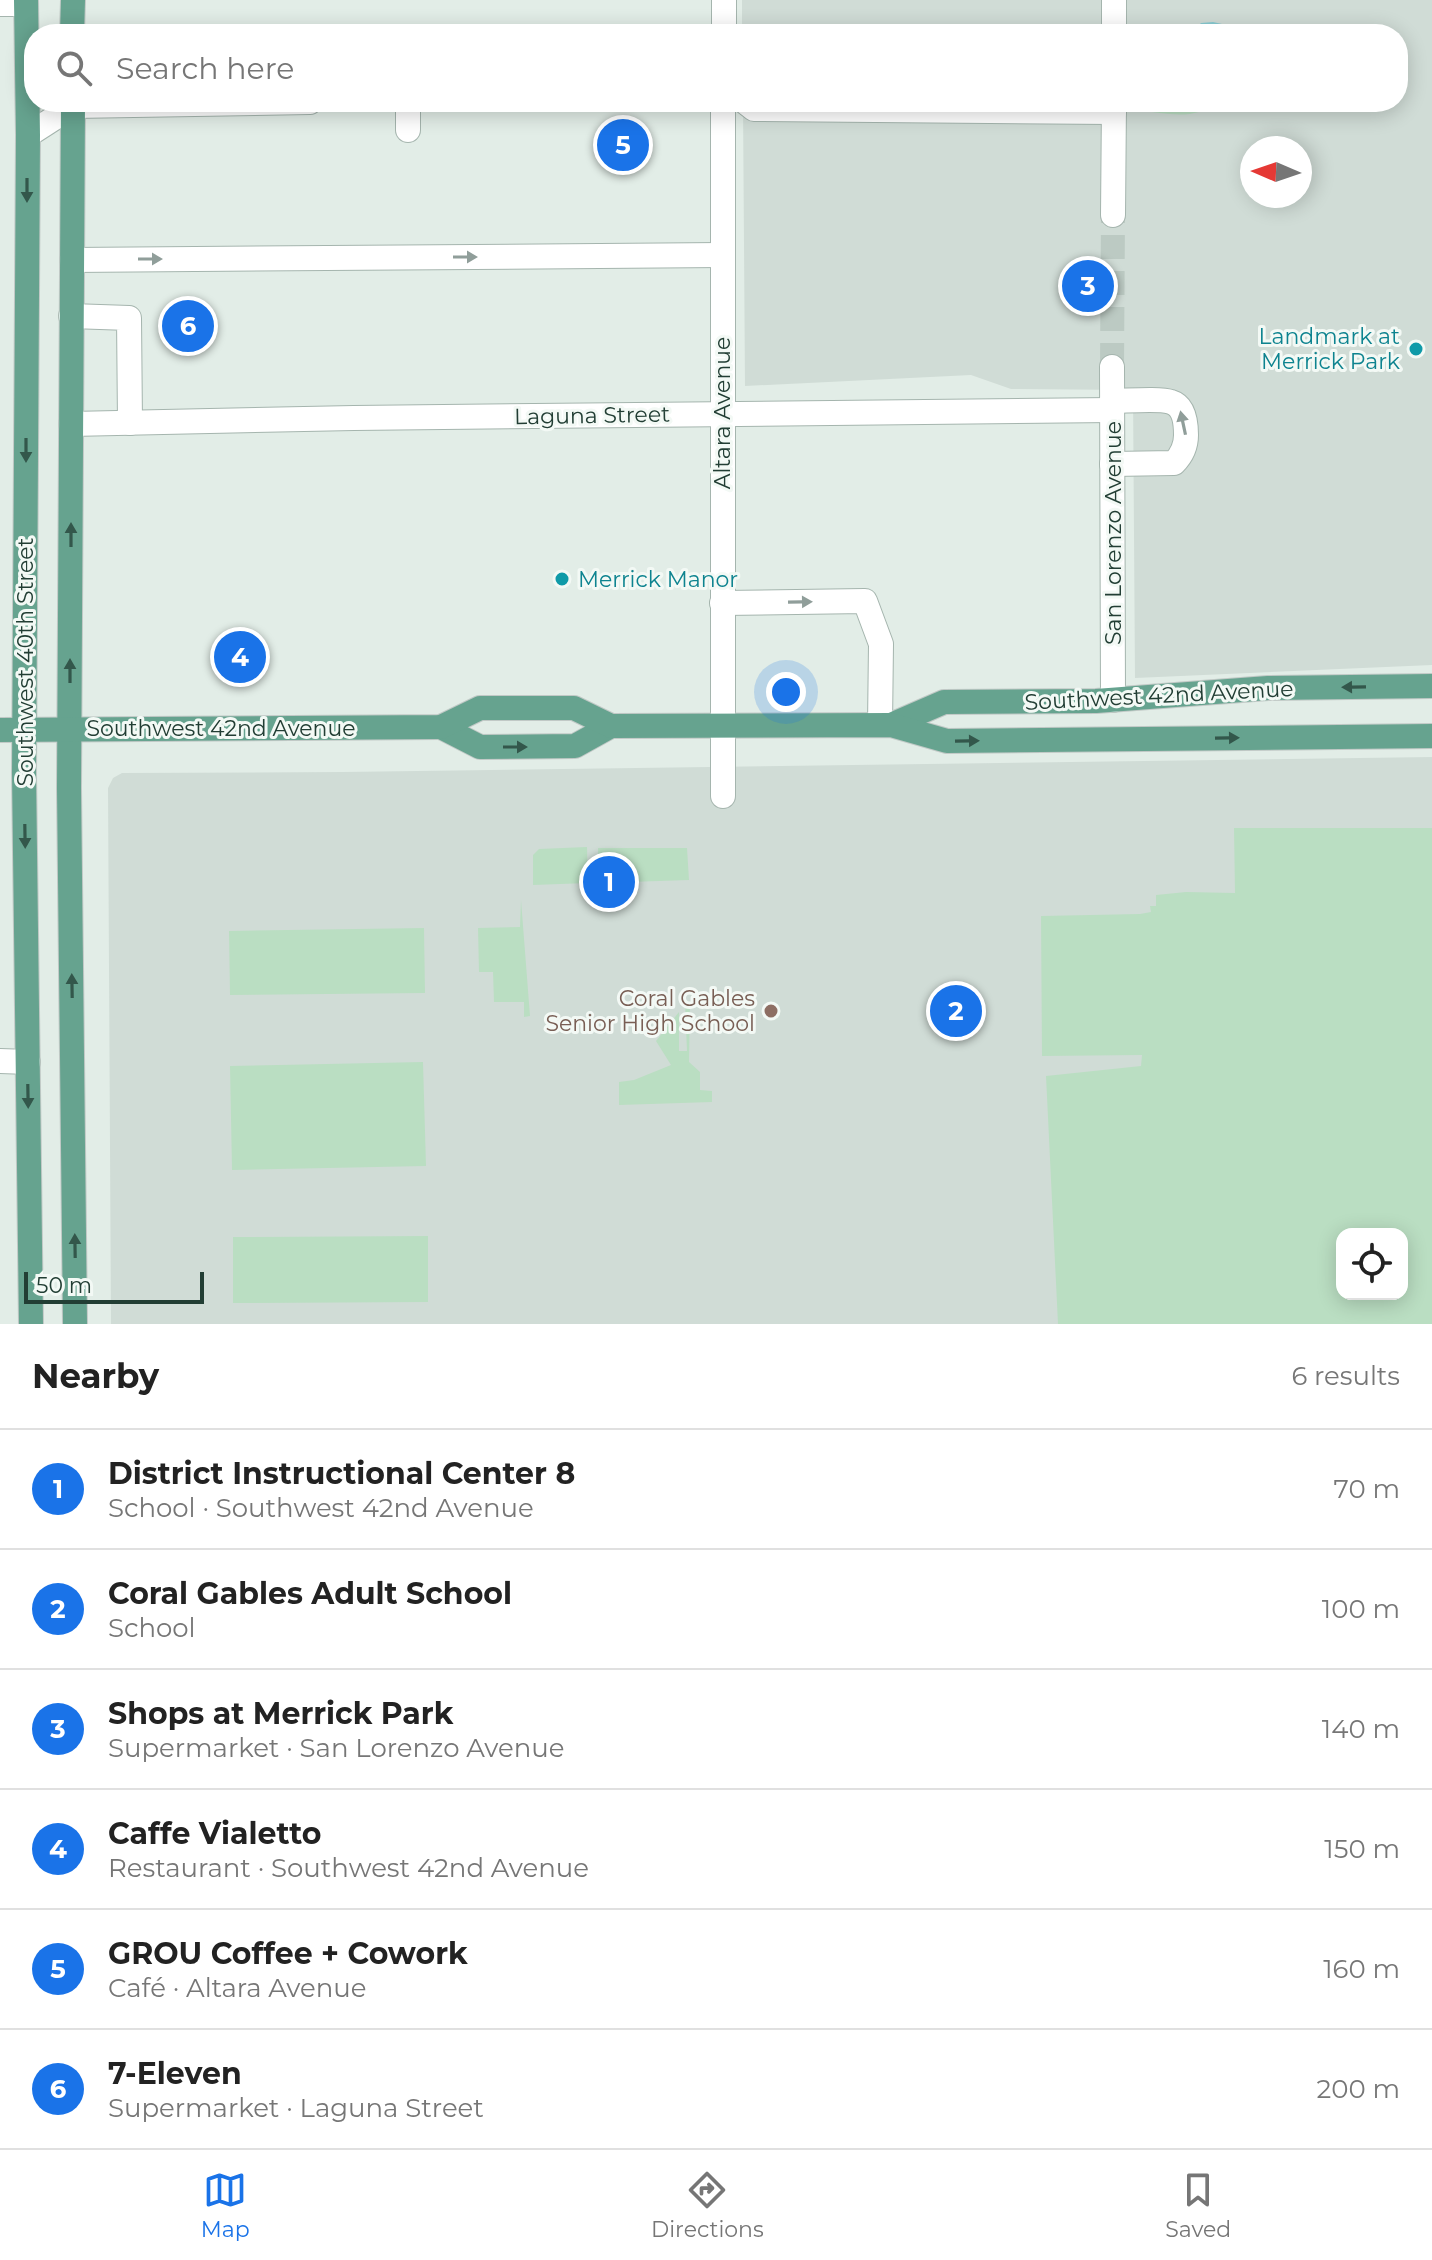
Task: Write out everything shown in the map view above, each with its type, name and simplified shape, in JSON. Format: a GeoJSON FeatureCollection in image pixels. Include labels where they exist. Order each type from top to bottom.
{"type":"FeatureCollection","features":[{"type":"Feature","properties":{"kind":"main road"},"geometry":{"type":"LineString","coordinates":[[72,24],[73,0]]}},
{"type":"Feature","properties":{"kind":"main road","name":"Southwest 40th Street"},"geometry":{"type":"LineString","coordinates":[[26,2],[26,24]]}},
{"type":"Feature","properties":{"kind":"main road","name":"Southwest 40th Street"},"geometry":{"type":"LineString","coordinates":[[28,112],[12,730],[28,1062],[31,1324]]}},
{"type":"Feature","properties":{"kind":"main road","name":"Southwest 40th Street"},"geometry":{"type":"LineString","coordinates":[[73,112],[69,729],[75,1324]]}},
{"type":"Feature","properties":{"kind":"main road","name":"Southwest 42nd Avenue"},"geometry":{"type":"LineString","coordinates":[[886,725],[944,702],[1113,700],[1268,688],[1432,686]]}},
{"type":"Feature","properties":{"kind":"main road","name":"Southwest 42nd Avenue"},"geometry":{"type":"LineString","coordinates":[[12,730],[441,727],[480,708],[574,708],[611,726],[886,725],[947,741],[1432,736]]}},
{"type":"Feature","properties":{"kind":"main road","name":"Southwest 42nd Avenue"},"geometry":{"type":"LineString","coordinates":[[441,727],[480,747],[496,747],[575,746],[611,726]]}},
{"type":"Feature","properties":{"kind":"street"},"geometry":{"type":"LineString","coordinates":[[724,0],[724,24]]}},
{"type":"Feature","properties":{"kind":"street"},"geometry":{"type":"LineString","coordinates":[[1114,0],[1114,24]]}},
{"type":"Feature","properties":{"kind":"street"},"geometry":{"type":"LineString","coordinates":[[0,4],[26,2]]}},
{"type":"Feature","properties":{"kind":"street"},"geometry":{"type":"LineString","coordinates":[[28,135],[61,112]]}},
{"type":"Feature","properties":{"kind":"street"},"geometry":{"type":"LineString","coordinates":[[408,112],[408,130]]}},
{"type":"Feature","properties":{"kind":"street","name":"Altara Avenue"},"geometry":{"type":"LineString","coordinates":[[723,112],[723,796]]}},
{"type":"Feature","properties":{"kind":"street"},"geometry":{"type":"LineString","coordinates":[[1113,215],[1114,112]]}},
{"type":"Feature","properties":{"kind":"street"},"geometry":{"type":"LineString","coordinates":[[72,260],[412,250],[722,255]]}},
{"type":"Feature","properties":{"kind":"street"},"geometry":{"type":"LineString","coordinates":[[71,316],[129,318],[130,423]]}},
{"type":"Feature","properties":{"kind":"street","name":"San Lorenzo Avenue"},"geometry":{"type":"LineString","coordinates":[[1112,367],[1113,700]]}},
{"type":"Feature","properties":{"kind":"street","name":"Laguna Street"},"geometry":{"type":"LineString","coordinates":[[71,424],[722,414],[1112,406],[1171,402],[1180,409],[1185,419],[1186,442],[1181,456],[1174,463],[1112,464]]}},
{"type":"Feature","properties":{"kind":"street"},"geometry":{"type":"LineString","coordinates":[[722,603],[865,601],[881,644],[886,725]]}},
{"type":"Feature","properties":{"kind":"street"},"geometry":{"type":"LineString","coordinates":[[0,1061],[28,1062]]}},
{"type":"Feature","properties":{"kind":"shaded area"},"geometry":{"type":"Polygon","coordinates":[[[742,0],[1432,0],[1432,665],[1135,678],[1133,390],[1011,389],[971,375],[745,386],[743,112],[1408,112],[1408,24],[742,24],[742,0]]]}},
{"type":"Feature","properties":{"kind":"shaded area","name":"Coral Gables Senior High School"},"geometry":{"type":"Polygon","coordinates":[[[1432,757],[1432,1324],[111,1324],[108,788],[113,778],[122,773],[1432,757]]]}},
{"type":"Feature","properties":{"kind":"green space"},"geometry":{"type":"Polygon","coordinates":[[[1152,112],[1199,112],[1180,115],[1152,112]]]}},
{"type":"Feature","properties":{"kind":"green space"},"geometry":{"type":"Polygon","coordinates":[[[1234,828],[1432,828],[1432,1324],[1058,1324],[1046,1076],[1141,1066],[1142,1055],[1042,1056],[1041,916],[1140,914],[1151,912],[1150,906],[1156,906],[1156,895],[1235,893],[1234,828]]]}},
{"type":"Feature","properties":{"kind":"green space"},"geometry":{"type":"Polygon","coordinates":[[[587,847],[588,883],[533,885],[533,855],[539,849],[587,847]]]}},
{"type":"Feature","properties":{"kind":"green space"},"geometry":{"type":"Polygon","coordinates":[[[598,848],[687,848],[689,880],[599,883],[598,848]]]}},
{"type":"Feature","properties":{"kind":"green space"},"geometry":{"type":"Polygon","coordinates":[[[521,900],[530,1016],[524,1017],[524,1002],[494,1002],[493,972],[479,972],[478,928],[520,927],[521,900]]]}},
{"type":"Feature","properties":{"kind":"green space"},"geometry":{"type":"Polygon","coordinates":[[[424,928],[425,993],[230,995],[229,931],[424,928]]]}},
{"type":"Feature","properties":{"kind":"green space"},"geometry":{"type":"Polygon","coordinates":[[[685,1003],[690,1004],[689,1062],[700,1072],[700,1090],[712,1091],[712,1102],[619,1105],[619,1082],[634,1080],[671,1065],[656,1041],[679,1012],[679,1051],[687,1051],[685,1003]]]}},
{"type":"Feature","properties":{"kind":"green space"},"geometry":{"type":"Polygon","coordinates":[[[423,1062],[426,1166],[232,1170],[230,1066],[423,1062]]]}},
{"type":"Feature","properties":{"kind":"green space"},"geometry":{"type":"Polygon","coordinates":[[[428,1236],[428,1302],[233,1303],[233,1237],[428,1236]]]}},
{"type":"Feature","properties":{"kind":"tunnel"},"geometry":{"type":"LineString","coordinates":[[1112,367],[1113,215]]}},
{"type":"Feature","properties":{"kind":"place","name":"GROU Coffee + Cowork"},"geometry":{"type":"Point","coordinates":[623,145]}},
{"type":"Feature","properties":{"kind":"place","name":"Shops at Merrick Park"},"geometry":{"type":"Point","coordinates":[1088,286]}},
{"type":"Feature","properties":{"kind":"place","name":"7-Eleven"},"geometry":{"type":"Point","coordinates":[188,326]}},
{"type":"Feature","properties":{"kind":"place","name":"Landmark at Merrick Park"},"geometry":{"type":"Point","coordinates":[1416,349]}},
{"type":"Feature","properties":{"kind":"place","name":"Merrick Manor"},"geometry":{"type":"Point","coordinates":[562,579]}},
{"type":"Feature","properties":{"kind":"place","name":"Caffe Vialetto"},"geometry":{"type":"Point","coordinates":[240,657]}},
{"type":"Feature","properties":{"kind":"place","name":"District Instructional Center 8"},"geometry":{"type":"Point","coordinates":[609,882]}},
{"type":"Feature","properties":{"kind":"place","name":"Coral Gables Senior High School"},"geometry":{"type":"Point","coordinates":[771,1011]}},
{"type":"Feature","properties":{"kind":"place","name":"Coral Gables Adult School"},"geometry":{"type":"Point","coordinates":[956,1011]}}]}
